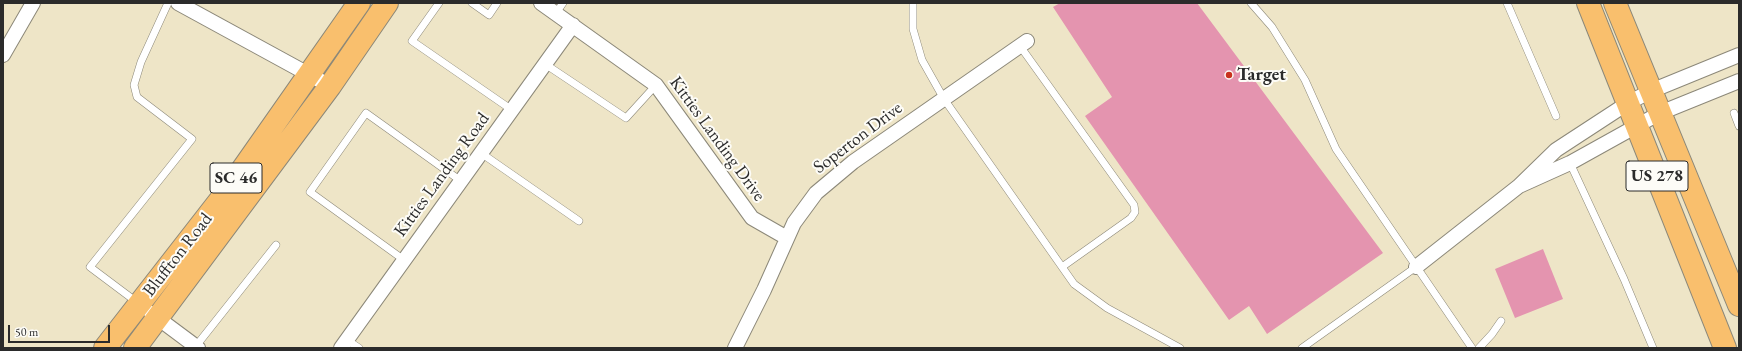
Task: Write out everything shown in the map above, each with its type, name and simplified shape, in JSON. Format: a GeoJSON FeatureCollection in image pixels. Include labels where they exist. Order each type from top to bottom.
{"type":"FeatureCollection","features":[{"type":"Feature","properties":{"kind":"main road","name":"Bluffton Road"},"geometry":{"type":"LineString","coordinates":[[105,348],[228,190],[359,3]]}},
{"type":"Feature","properties":{"kind":"main road","name":"Bluffton Road"},"geometry":{"type":"LineString","coordinates":[[135,348],[330,86],[388,3]]}},
{"type":"Feature","properties":{"kind":"main road","name":"US 278"},"geometry":{"type":"LineString","coordinates":[[1588,3],[1726,348]]}},
{"type":"Feature","properties":{"kind":"main road","name":"US 278"},"geometry":{"type":"LineString","coordinates":[[1615,3],[1739,305]]}},
{"type":"Feature","properties":{"kind":"street"},"geometry":{"type":"LineString","coordinates":[[3,55],[33,3]]}},
{"type":"Feature","properties":{"kind":"street"},"geometry":{"type":"LineString","coordinates":[[178,3],[330,86]]}},
{"type":"Feature","properties":{"kind":"street","name":"Kitties Landing Drive"},"geometry":{"type":"LineString","coordinates":[[541,3],[559,8],[573,25],[656,85],[752,218],[787,238]]}},
{"type":"Feature","properties":{"kind":"street","name":"Kitties Landing Road"},"geometry":{"type":"LineString","coordinates":[[344,344],[573,25]]}},
{"type":"Feature","properties":{"kind":"street","name":"Soperton Drive"},"geometry":{"type":"LineString","coordinates":[[735,348],[794,223],[816,193],[853,162],[1023,44]]}},
{"type":"Feature","properties":{"kind":"street"},"geometry":{"type":"LineString","coordinates":[[1416,267],[1519,186],[1556,150],[1651,91],[1739,55]]}},
{"type":"Feature","properties":{"kind":"street"},"geometry":{"type":"LineString","coordinates":[[1519,186],[1570,163],[1660,113],[1739,80]]}},
{"type":"Feature","properties":{"kind":"street"},"geometry":{"type":"LineString","coordinates":[[139,304],[197,347]]}},
{"type":"Feature","properties":{"kind":"lane"},"geometry":{"type":"LineString","coordinates":[[139,304],[90,267],[192,139],[137,97],[134,85],[141,62],[168,3]]}},
{"type":"Feature","properties":{"kind":"lane"},"geometry":{"type":"LineString","coordinates":[[439,3],[412,41],[512,110]]}},
{"type":"Feature","properties":{"kind":"lane"},"geometry":{"type":"LineString","coordinates":[[472,3],[489,15],[497,3]]}},
{"type":"Feature","properties":{"kind":"lane"},"geometry":{"type":"LineString","coordinates":[[913,3],[913,29],[922,60],[944,99],[1074,284],[1107,308],[1180,348]]}},
{"type":"Feature","properties":{"kind":"lane"},"geometry":{"type":"LineString","coordinates":[[1251,3],[1272,27],[1305,80],[1336,149],[1472,348]]}},
{"type":"Feature","properties":{"kind":"lane"},"geometry":{"type":"LineString","coordinates":[[1507,3],[1556,116]]}},
{"type":"Feature","properties":{"kind":"lane"},"geometry":{"type":"LineString","coordinates":[[1023,44],[1134,205],[1134,212],[1131,218],[1062,267]]}},
{"type":"Feature","properties":{"kind":"lane"},"geometry":{"type":"LineString","coordinates":[[545,64],[626,118],[656,85]]}},
{"type":"Feature","properties":{"kind":"lane"},"geometry":{"type":"LineString","coordinates":[[404,260],[310,192],[366,113],[461,181]]}},
{"type":"Feature","properties":{"kind":"lane"},"geometry":{"type":"LineString","coordinates":[[1734,113],[1739,126]]}},
{"type":"Feature","properties":{"kind":"lane"},"geometry":{"type":"LineString","coordinates":[[481,152],[580,221]]}},
{"type":"Feature","properties":{"kind":"lane"},"geometry":{"type":"LineString","coordinates":[[1570,163],[1624,279],[1653,348]]}},
{"type":"Feature","properties":{"kind":"lane"},"geometry":{"type":"LineString","coordinates":[[197,347],[276,245]]}},
{"type":"Feature","properties":{"kind":"lane"},"geometry":{"type":"LineString","coordinates":[[1302,348],[1416,267]]}},
{"type":"Feature","properties":{"kind":"lane"},"geometry":{"type":"LineString","coordinates":[[1479,348],[1492,334],[1501,321]]}},
{"type":"Feature","properties":{"kind":"lane"},"geometry":{"type":"LineString","coordinates":[[344,344],[359,348]]}},
{"type":"Feature","properties":{"kind":"building"},"geometry":{"type":"Polygon","coordinates":[[[1060,3],[1197,3],[1383,253],[1267,334],[1249,306],[1229,320],[1085,116],[1112,97],[1053,7],[1060,3]]]}},
{"type":"Feature","properties":{"kind":"building"},"geometry":{"type":"Polygon","coordinates":[[[1543,249],[1563,299],[1515,318],[1495,269],[1543,249]]]}},
{"type":"Feature","properties":{"kind":"place","name":"Target"},"geometry":{"type":"Point","coordinates":[1229,75]}}]}
